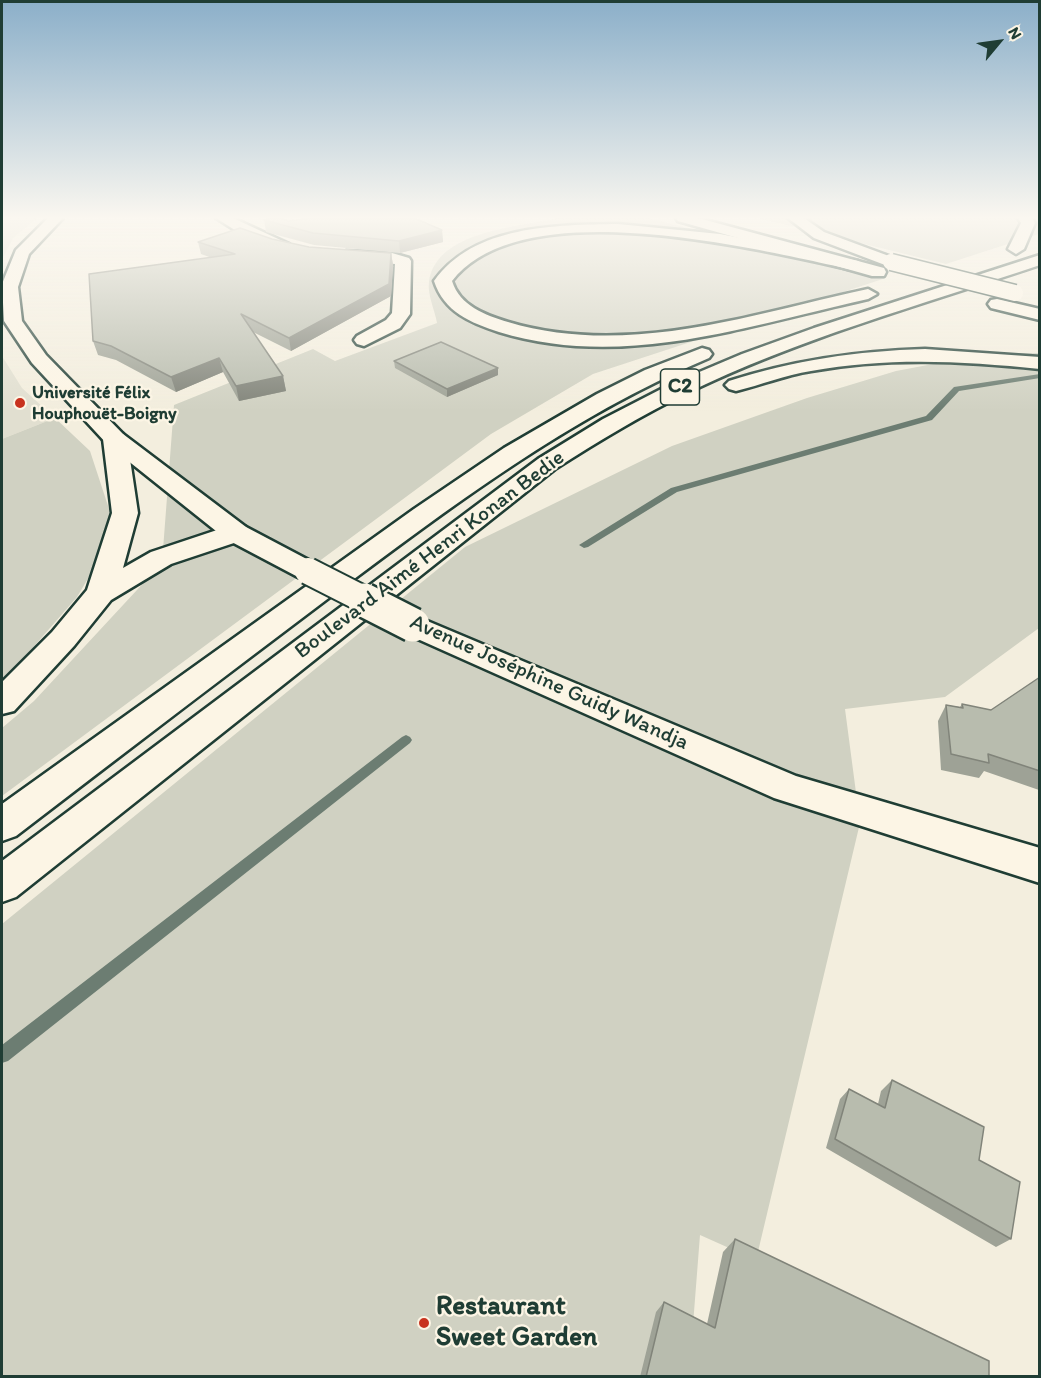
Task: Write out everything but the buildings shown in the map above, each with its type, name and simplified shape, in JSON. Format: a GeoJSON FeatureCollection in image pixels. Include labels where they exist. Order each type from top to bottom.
{"type":"FeatureCollection","features":[{"type":"Feature","properties":{"kind":"main road","name":"Avenue Joséphine Guidy Wandja"},"geometry":{"type":"LineString","coordinates":[[11,282],[9,287],[13,321],[39,359],[115,439],[236,533],[413,625],[787,788],[923,832],[1040,866]]}},
{"type":"Feature","properties":{"kind":"main road"},"geometry":{"type":"LineString","coordinates":[[364,340],[393,324],[401,314],[402,282]]}},
{"type":"Feature","properties":{"kind":"main road"},"geometry":{"type":"LineString","coordinates":[[443,282],[446,293],[454,302],[482,320],[543,336],[587,341],[642,341],[687,336],[870,282]]}},
{"type":"Feature","properties":{"kind":"main road","name":"Boulevard Aimé Henri Konan Bedie"},"geometry":{"type":"LineString","coordinates":[[2,825],[406,526],[560,423],[619,389],[873,282]]}},
{"type":"Feature","properties":{"kind":"main road"},"geometry":{"type":"LineString","coordinates":[[896,282],[1040,315]]}},
{"type":"Feature","properties":{"kind":"main road"},"geometry":{"type":"LineString","coordinates":[[904,284],[909,282]]}},
{"type":"Feature","properties":{"kind":"main road"},"geometry":{"type":"LineString","coordinates":[[913,282],[1015,293],[1040,300]]}},
{"type":"Feature","properties":{"kind":"main road","name":"Boulevard Aimé Henri Konan Bedie"},"geometry":{"type":"LineString","coordinates":[[2,884],[486,511],[520,481],[575,446],[691,382],[956,282]]}},
{"type":"Feature","properties":{"kind":"main road"},"geometry":{"type":"LineString","coordinates":[[486,511],[532,488],[601,446],[655,417],[779,371],[835,361],[895,357],[978,357],[1040,363]]}},
{"type":"Feature","properties":{"kind":"main road"},"geometry":{"type":"LineString","coordinates":[[101,593],[124,513],[115,439]]}},
{"type":"Feature","properties":{"kind":"main road"},"geometry":{"type":"LineString","coordinates":[[2,702],[63,639],[101,593],[161,558],[236,533]]}},
{"type":"Feature","properties":{"kind":"shaded area"},"geometry":{"type":"Polygon","coordinates":[[[429,282],[873,282],[593,374],[491,434],[2,796],[2,728],[34,701],[162,563],[174,405],[313,349],[335,361],[437,323],[429,282]]]}},
{"type":"Feature","properties":{"kind":"shaded area"},"geometry":{"type":"Polygon","coordinates":[[[991,353],[1039,353],[1039,628],[945,697],[845,709],[860,823],[756,1260],[700,1235],[689,1376],[2,1376],[2,924],[465,547],[672,446],[807,398],[896,371],[991,353]]]}},
{"type":"Feature","properties":{"kind":"shaded area","name":"Université Félix Houphouët-Boigny"},"geometry":{"type":"Polygon","coordinates":[[[2,356],[22,388],[55,418],[2,439],[2,356]]]}},
{"type":"Feature","properties":{"kind":"shaded area"},"geometry":{"type":"Polygon","coordinates":[[[55,418],[90,451],[111,515],[102,555],[77,597],[2,683],[2,439],[55,418]]]}},
{"type":"Feature","properties":{"kind":"waterway"},"geometry":{"type":"LineString","coordinates":[[584,545],[674,490],[929,418],[957,389],[1040,376]]}},
{"type":"Feature","properties":{"kind":"waterway"},"geometry":{"type":"LineString","coordinates":[[2,1055],[406,740]]}},
{"type":"Feature","properties":{"kind":"place","name":"Université Félix Houphouët-Boigny"},"geometry":{"type":"Point","coordinates":[20,403]}},
{"type":"Feature","properties":{"kind":"place","name":"Restaurant Sweet Garden"},"geometry":{"type":"Point","coordinates":[424,1323]}}]}
